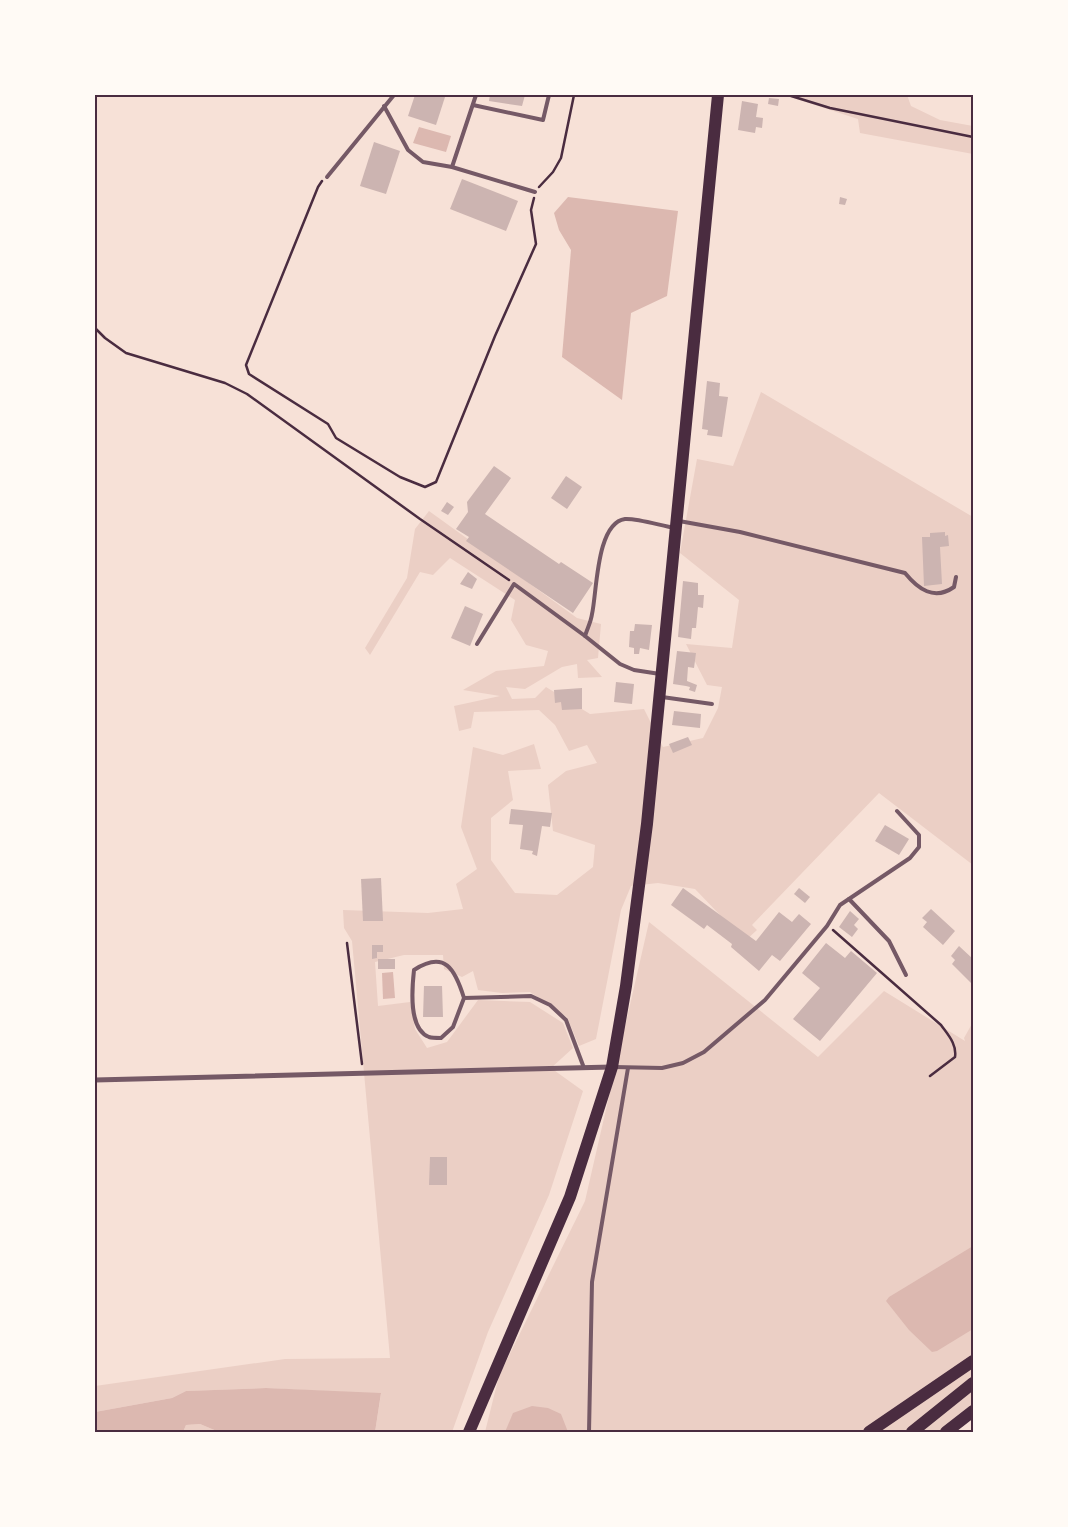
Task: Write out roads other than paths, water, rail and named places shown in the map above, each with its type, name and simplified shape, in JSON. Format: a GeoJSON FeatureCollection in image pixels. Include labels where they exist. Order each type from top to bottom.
{"type":"FeatureCollection","features":[{"type":"Feature","properties":{"kind":"main road"},"geometry":{"type":"LineString","coordinates":[[469,1432],[570,1197],[592,1134],[612,1067],[626,986],[647,824],[718,95]]}},
{"type":"Feature","properties":{"kind":"main road"},"geometry":{"type":"LineString","coordinates":[[869,1432],[973,1361]]}},
{"type":"Feature","properties":{"kind":"main road"},"geometry":{"type":"LineString","coordinates":[[912,1432],[973,1383]]}},
{"type":"Feature","properties":{"kind":"main road"},"geometry":{"type":"LineString","coordinates":[[946,1432],[973,1411]]}},
{"type":"Feature","properties":{"kind":"street"},"geometry":{"type":"LineString","coordinates":[[95,1080],[612,1067]]}},
{"type":"Feature","properties":{"kind":"lane"},"geometry":{"type":"LineString","coordinates":[[327,177],[394,95]]}},
{"type":"Feature","properties":{"kind":"lane"},"geometry":{"type":"LineString","coordinates":[[452,167],[476,95]]}},
{"type":"Feature","properties":{"kind":"lane"},"geometry":{"type":"LineString","coordinates":[[473,105],[543,120],[549,95]]}},
{"type":"Feature","properties":{"kind":"lane"},"geometry":{"type":"LineString","coordinates":[[384,106],[408,150],[423,162],[452,167],[535,192]]}},
{"type":"Feature","properties":{"kind":"lane"},"geometry":{"type":"LineString","coordinates":[[585,636],[592,615],[600,556],[608,533],[615,524],[625,519],[740,532],[905,572],[916,586],[929,593],[945,593],[954,588],[956,577]]}},
{"type":"Feature","properties":{"kind":"lane"},"geometry":{"type":"LineString","coordinates":[[477,644],[514,584],[620,664],[634,670],[662,675]]}},
{"type":"Feature","properties":{"kind":"lane"},"geometry":{"type":"LineString","coordinates":[[660,697],[712,704]]}},
{"type":"Feature","properties":{"kind":"lane"},"geometry":{"type":"LineString","coordinates":[[612,1067],[662,1068],[683,1063],[704,1052],[765,1000],[827,926],[840,905],[910,858],[918,847],[919,835],[897,810]]}},
{"type":"Feature","properties":{"kind":"lane"},"geometry":{"type":"LineString","coordinates":[[849,899],[889,940],[906,975]]}},
{"type":"Feature","properties":{"kind":"lane"},"geometry":{"type":"LineString","coordinates":[[437,961],[450,966],[458,978],[464,998],[453,1027],[441,1038],[429,1037],[421,1031],[414,1015],[412,987],[414,970],[426,962],[437,961]]}},
{"type":"Feature","properties":{"kind":"lane"},"geometry":{"type":"LineString","coordinates":[[464,998],[531,996],[550,1005],[566,1020],[584,1068]]}},
{"type":"Feature","properties":{"kind":"lane"},"geometry":{"type":"LineString","coordinates":[[589,1432],[592,1282],[628,1068]]}}]}
